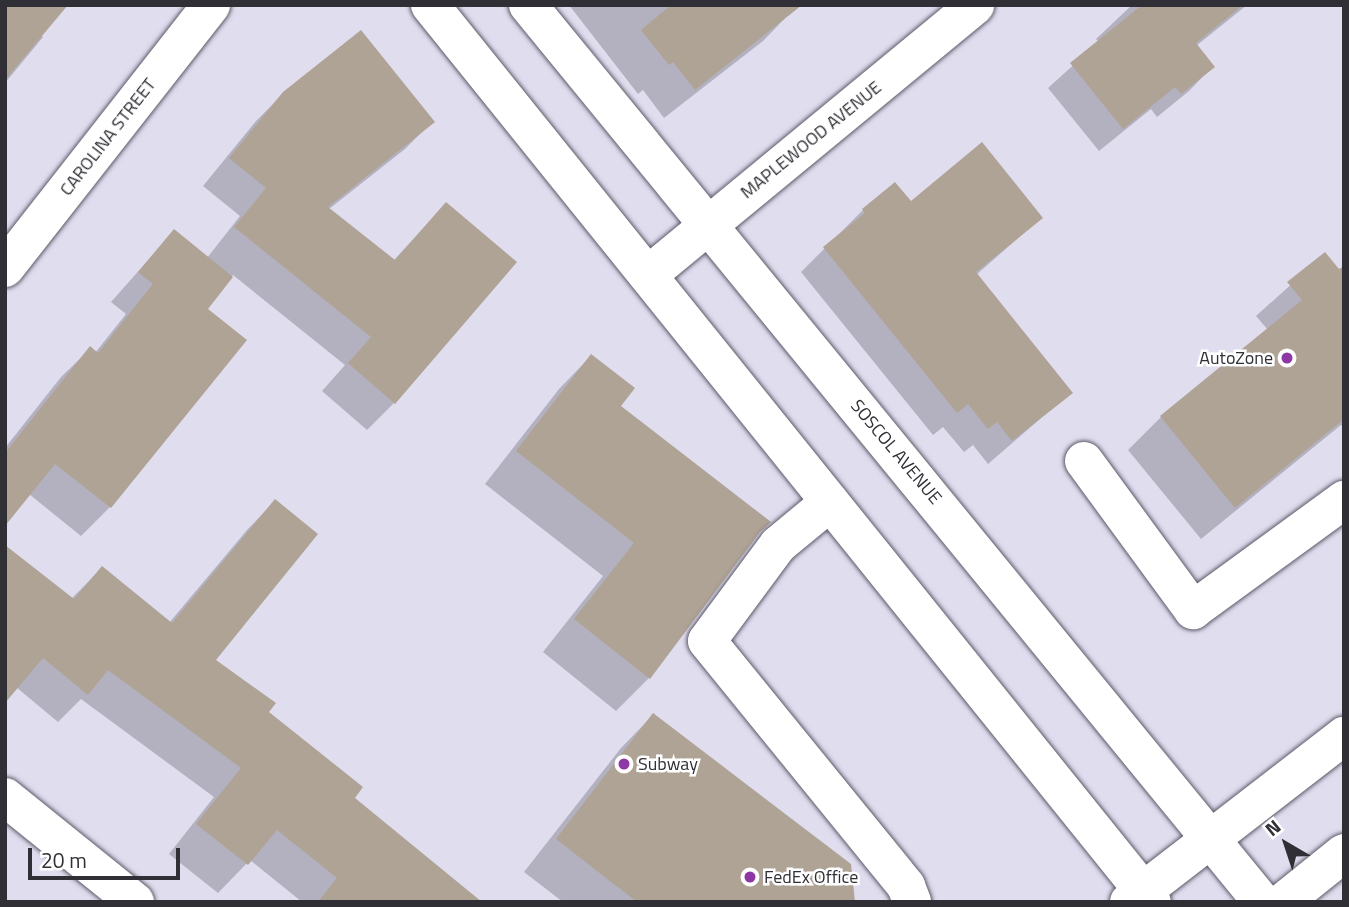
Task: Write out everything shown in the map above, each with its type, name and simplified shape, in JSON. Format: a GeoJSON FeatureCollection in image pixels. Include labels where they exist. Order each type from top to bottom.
{"type":"FeatureCollection","features":[{"type":"Feature","properties":{"kind":"main road","name":"CAROLINA STREET"},"geometry":{"type":"LineString","coordinates":[[5,268],[211,5]]}},
{"type":"Feature","properties":{"kind":"main road"},"geometry":{"type":"LineString","coordinates":[[429,5],[830,502],[1141,898],[1210,836],[1344,736]]}},
{"type":"Feature","properties":{"kind":"main road","name":"SOSCOL AVENUE"},"geometry":{"type":"LineString","coordinates":[[528,5],[1262,902]]}},
{"type":"Feature","properties":{"kind":"main road","name":"MAPLEWOOD AVENUE"},"geometry":{"type":"LineString","coordinates":[[648,275],[975,5]]}},
{"type":"Feature","properties":{"kind":"main road"},"geometry":{"type":"LineString","coordinates":[[1084,461],[1193,610],[1344,499]]}},
{"type":"Feature","properties":{"kind":"main road"},"geometry":{"type":"LineString","coordinates":[[830,502],[778,545],[707,641],[906,886],[912,902]]}},
{"type":"Feature","properties":{"kind":"main road"},"geometry":{"type":"LineString","coordinates":[[5,797],[135,902]]}},
{"type":"Feature","properties":{"kind":"main road"},"geometry":{"type":"LineString","coordinates":[[1283,902],[1344,853]]}},
{"type":"Feature","properties":{"kind":"building"},"geometry":{"type":"Polygon","coordinates":[[[5,5],[68,5],[5,80],[5,5]]]}},
{"type":"Feature","properties":{"kind":"building"},"geometry":{"type":"Polygon","coordinates":[[[671,5],[802,5],[695,90],[673,62],[669,65],[641,30],[671,5]]]}},
{"type":"Feature","properties":{"kind":"building"},"geometry":{"type":"Polygon","coordinates":[[[1142,5],[1243,5],[1196,43],[1215,67],[1181,94],[1175,87],[1123,129],[1070,63],[1142,5]]]}},
{"type":"Feature","properties":{"kind":"building"},"geometry":{"type":"Polygon","coordinates":[[[361,30],[435,122],[328,207],[395,260],[446,202],[517,262],[395,404],[348,363],[371,337],[234,227],[266,188],[229,158],[283,92],[361,30]]]}},
{"type":"Feature","properties":{"kind":"building"},"geometry":{"type":"Polygon","coordinates":[[[982,142],[1043,218],[976,272],[1073,393],[1012,441],[997,422],[988,429],[968,404],[957,413],[823,247],[865,213],[862,209],[895,182],[911,201],[982,142]]]}},
{"type":"Feature","properties":{"kind":"building"},"geometry":{"type":"Polygon","coordinates":[[[174,229],[233,277],[208,309],[247,340],[111,508],[55,464],[5,526],[5,453],[90,346],[98,353],[153,284],[138,272],[174,229]]]}},
{"type":"Feature","properties":{"kind":"building","name":"AutoZone"},"geometry":{"type":"Polygon","coordinates":[[[1325,252],[1339,269],[1344,266],[1344,419],[1235,508],[1160,416],[1302,300],[1287,282],[1325,252]]]}},
{"type":"Feature","properties":{"kind":"building"},"geometry":{"type":"Polygon","coordinates":[[[591,354],[635,388],[621,406],[771,522],[760,532],[650,679],[574,619],[634,543],[516,451],[591,354]]]}},
{"type":"Feature","properties":{"kind":"building"},"geometry":{"type":"Polygon","coordinates":[[[275,499],[318,534],[216,660],[276,703],[269,712],[363,787],[355,798],[482,902],[318,902],[337,878],[277,830],[248,865],[196,824],[241,768],[108,670],[88,695],[43,658],[5,703],[5,545],[74,599],[102,566],[172,623],[275,499]]]}},
{"type":"Feature","properties":{"kind":"building"},"geometry":{"type":"Polygon","coordinates":[[[653,713],[851,864],[855,902],[637,902],[556,839],[653,713]]]}},
{"type":"Feature","properties":{"kind":"place","name":"AutoZone"},"geometry":{"type":"Point","coordinates":[1287,358]}},
{"type":"Feature","properties":{"kind":"place","name":"Subway"},"geometry":{"type":"Point","coordinates":[624,764]}},
{"type":"Feature","properties":{"kind":"place","name":"FedEx Office"},"geometry":{"type":"Point","coordinates":[750,877]}}]}
